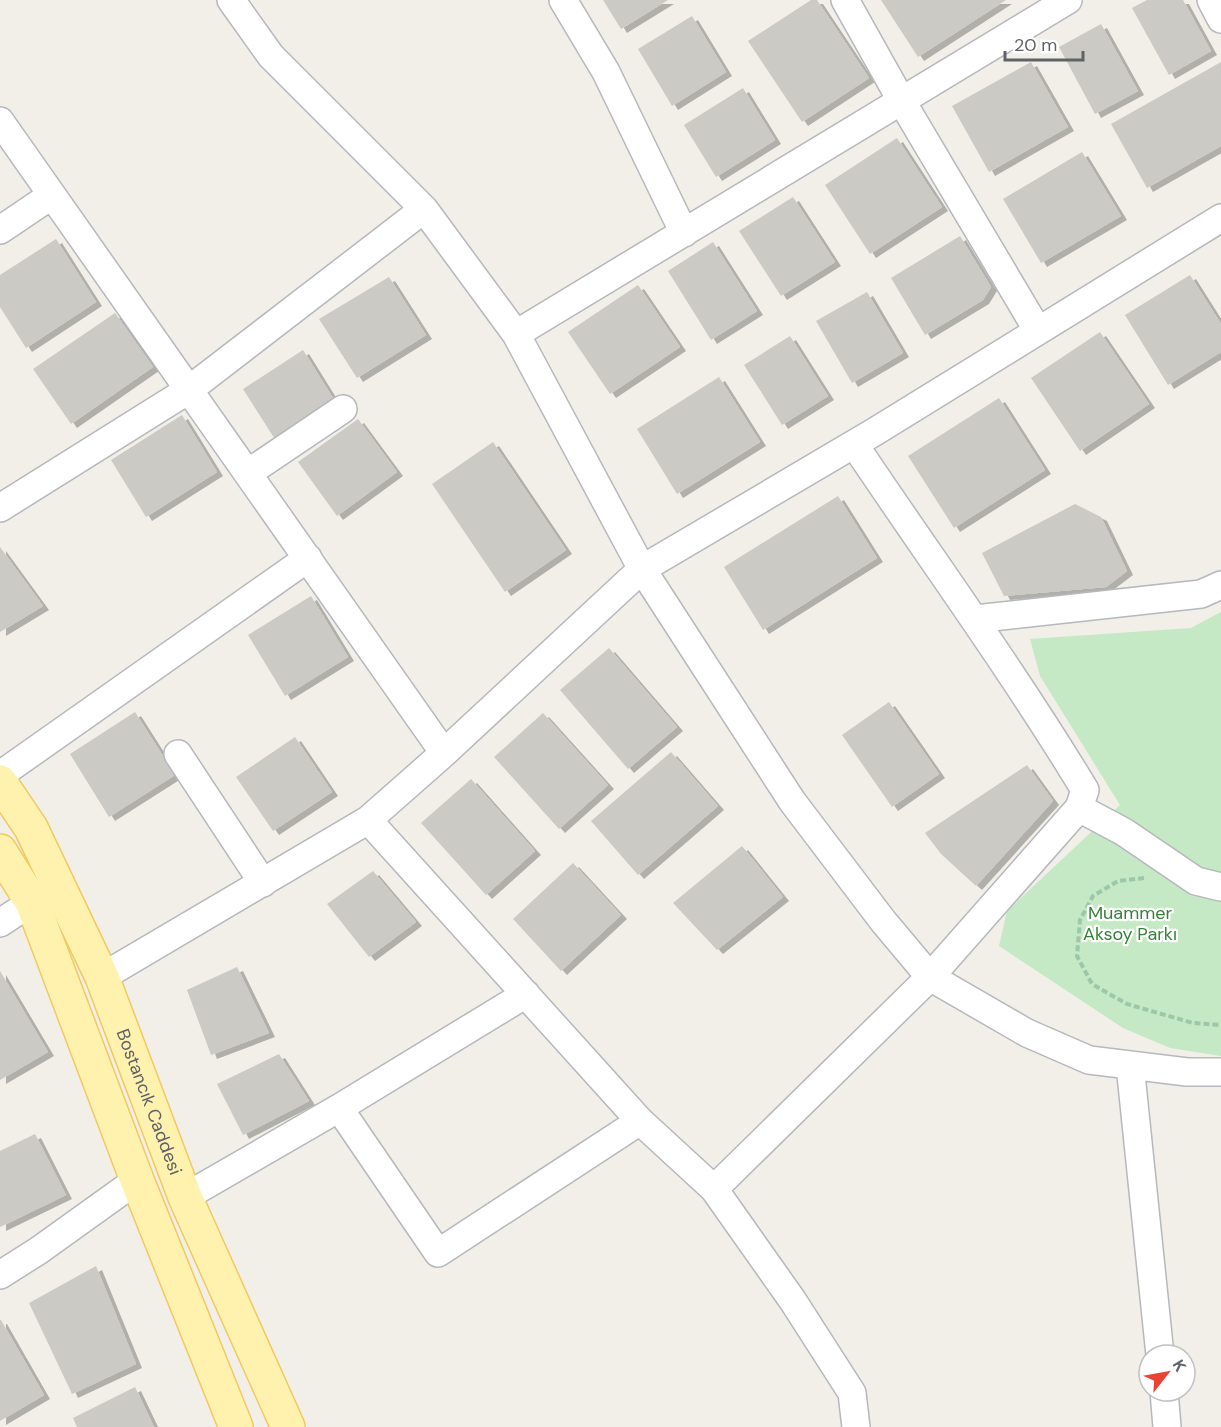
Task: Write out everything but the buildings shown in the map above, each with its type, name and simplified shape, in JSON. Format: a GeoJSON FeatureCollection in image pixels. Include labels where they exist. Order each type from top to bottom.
{"type":"FeatureCollection","features":[{"type":"Feature","properties":{"kind":"main road","name":"Bostancık Caddesi"},"geometry":{"type":"LineString","coordinates":[[0,782],[31,828],[102,977],[185,1197],[288,1427]]}},
{"type":"Feature","properties":{"kind":"main road"},"geometry":{"type":"LineString","coordinates":[[0,851],[32,902],[136,1180],[236,1427]]}},
{"type":"Feature","properties":{"kind":"street"},"geometry":{"type":"LineString","coordinates":[[231,0],[271,56],[423,209],[516,333],[642,569],[792,801],[882,921],[930,977],[1027,1033],[1089,1060],[1187,1072],[1221,1072]]}},
{"type":"Feature","properties":{"kind":"street"},"geometry":{"type":"LineString","coordinates":[[563,0],[606,72],[684,233]]}},
{"type":"Feature","properties":{"kind":"street"},"geometry":{"type":"LineString","coordinates":[[845,0],[901,100],[1038,331]]}},
{"type":"Feature","properties":{"kind":"street"},"geometry":{"type":"LineString","coordinates":[[516,333],[1068,0]]}},
{"type":"Feature","properties":{"kind":"street"},"geometry":{"type":"LineString","coordinates":[[1211,0],[1221,19]]}},
{"type":"Feature","properties":{"kind":"street"},"geometry":{"type":"LineString","coordinates":[[0,121],[444,753]]}},
{"type":"Feature","properties":{"kind":"street"},"geometry":{"type":"LineString","coordinates":[[0,230],[52,195]]}},
{"type":"Feature","properties":{"kind":"street"},"geometry":{"type":"LineString","coordinates":[[0,508],[190,389],[423,209]]}},
{"type":"Feature","properties":{"kind":"street"},"geometry":{"type":"LineString","coordinates":[[102,977],[368,820],[444,753],[642,569],[854,444],[1221,218]]}},
{"type":"Feature","properties":{"kind":"street"},"geometry":{"type":"LineString","coordinates":[[249,473],[343,409]]}},
{"type":"Feature","properties":{"kind":"street"},"geometry":{"type":"LineString","coordinates":[[714,1189],[930,977],[1079,808],[1085,790],[975,619],[946,582],[854,444]]}},
{"type":"Feature","properties":{"kind":"street"},"geometry":{"type":"LineString","coordinates":[[0,775],[308,558]]}},
{"type":"Feature","properties":{"kind":"street"},"geometry":{"type":"LineString","coordinates":[[975,619],[1202,594],[1221,585]]}},
{"type":"Feature","properties":{"kind":"street"},"geometry":{"type":"LineString","coordinates":[[178,754],[262,883]]}},
{"type":"Feature","properties":{"kind":"street"},"geometry":{"type":"LineString","coordinates":[[1079,808],[1124,832],[1196,881],[1221,887]]}},
{"type":"Feature","properties":{"kind":"street"},"geometry":{"type":"LineString","coordinates":[[368,820],[640,1120],[714,1189],[793,1300],[852,1393],[856,1427]]}},
{"type":"Feature","properties":{"kind":"street"},"geometry":{"type":"LineString","coordinates":[[0,923],[32,902]]}},
{"type":"Feature","properties":{"kind":"street"},"geometry":{"type":"LineString","coordinates":[[185,1197],[339,1108],[526,994]]}},
{"type":"Feature","properties":{"kind":"street"},"geometry":{"type":"LineString","coordinates":[[1130,1065],[1159,1343]]}},
{"type":"Feature","properties":{"kind":"street"},"geometry":{"type":"LineString","coordinates":[[339,1108],[438,1253],[640,1120]]}},
{"type":"Feature","properties":{"kind":"street"},"geometry":{"type":"LineString","coordinates":[[0,1275],[38,1251],[136,1180]]}},
{"type":"Feature","properties":{"kind":"street"},"geometry":{"type":"LineString","coordinates":[[1165,1403],[1167,1427]]}},
{"type":"Feature","properties":{"kind":"path"},"geometry":{"type":"LineString","coordinates":[[1146,878],[1118,881],[1093,896],[1080,920],[1077,956],[1092,984],[1127,1004],[1193,1023],[1221,1025]]}},
{"type":"Feature","properties":{"kind":"green space","name":"Muammer Aksoy Parkı"},"geometry":{"type":"Polygon","coordinates":[[[1221,612],[1221,1056],[1170,1048],[1123,1028],[999,946],[1007,911],[1120,805],[1040,676],[1030,639],[1191,628],[1221,612]]]}}]}
